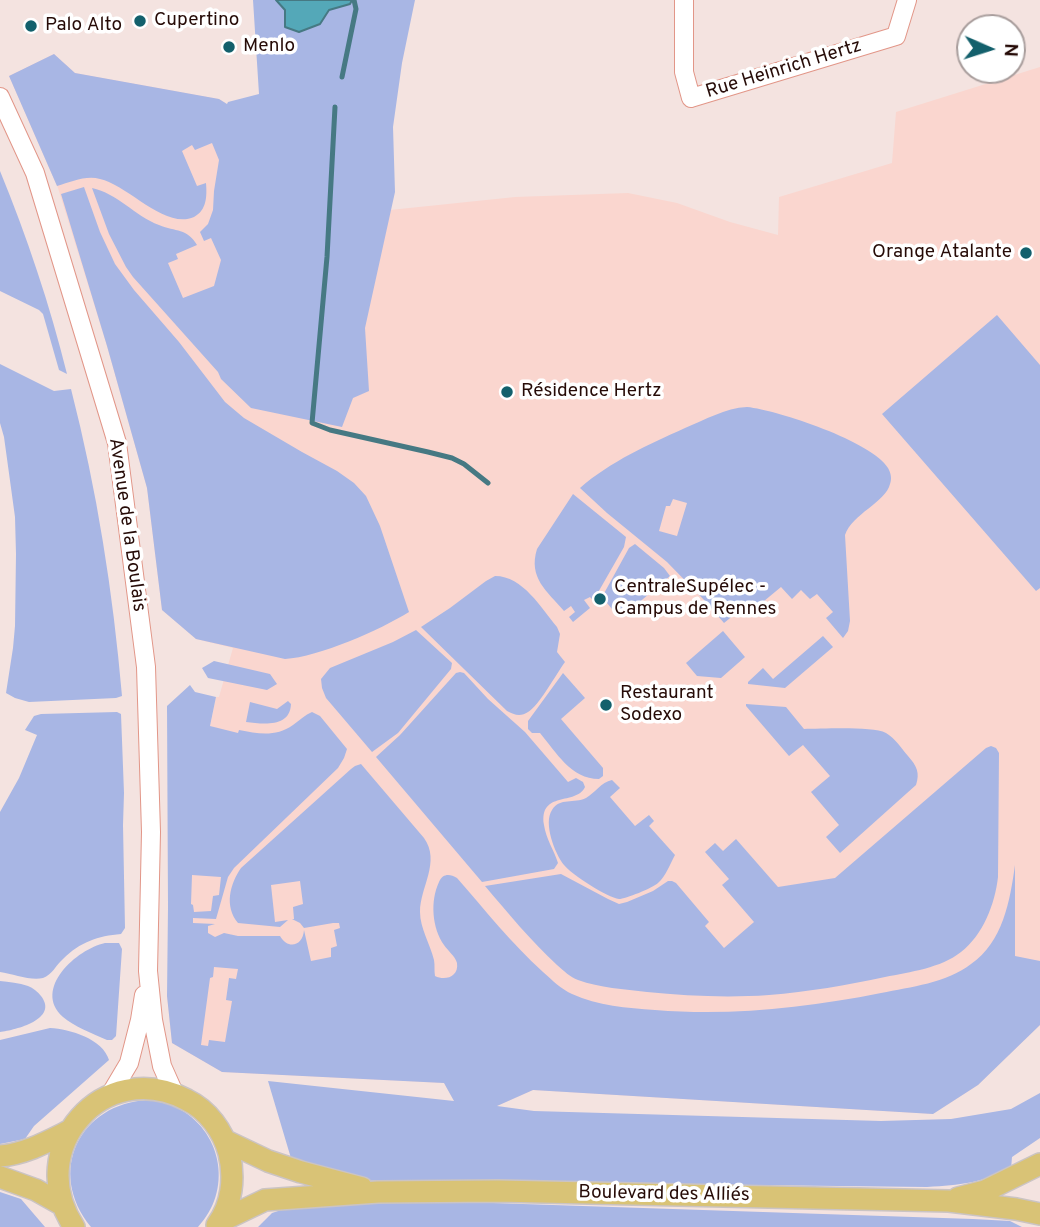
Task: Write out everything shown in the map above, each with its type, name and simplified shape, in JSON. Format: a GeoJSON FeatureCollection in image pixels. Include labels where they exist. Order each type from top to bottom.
{"type":"FeatureCollection","features":[{"type":"Feature","properties":{"kind":"main road"},"geometry":{"type":"LineString","coordinates":[[74,1227],[61,1204],[57,1179],[60,1154],[69,1131],[80,1116],[110,1095],[131,1089],[152,1088],[174,1093],[195,1104],[213,1120],[226,1141],[232,1168],[230,1196],[217,1224]]}},
{"type":"Feature","properties":{"kind":"main road"},"geometry":{"type":"LineString","coordinates":[[0,1156],[34,1149],[69,1131]]}},
{"type":"Feature","properties":{"kind":"main road","name":"Boulevard des Alliés"},"geometry":{"type":"LineString","coordinates":[[226,1141],[268,1161],[378,1192]]}},
{"type":"Feature","properties":{"kind":"main road","name":"Boulevard des Alliés"},"geometry":{"type":"LineString","coordinates":[[949,1201],[985,1191],[1040,1164]]}},
{"type":"Feature","properties":{"kind":"main road"},"geometry":{"type":"LineString","coordinates":[[0,1177],[36,1190],[61,1204]]}},
{"type":"Feature","properties":{"kind":"main road","name":"Boulevard des Alliés"},"geometry":{"type":"LineString","coordinates":[[217,1224],[265,1200],[378,1192],[498,1191],[949,1201],[1040,1214]]}},
{"type":"Feature","properties":{"kind":"street","name":"Rue Heinrich Hertz"},"geometry":{"type":"LineString","coordinates":[[684,0],[684,72],[691,98],[896,36],[907,0]]}},
{"type":"Feature","properties":{"kind":"street","name":"Avenue de la Boulais"},"geometry":{"type":"LineString","coordinates":[[0,97],[35,173],[117,443],[146,679],[151,832],[148,971],[153,1020],[162,1066],[174,1093]]}},
{"type":"Feature","properties":{"kind":"street","name":"Avenue de la Boulais"},"geometry":{"type":"LineString","coordinates":[[110,1095],[129,1063],[148,971]]}},
{"type":"Feature","properties":{"kind":"shaded area"},"geometry":{"type":"Polygon","coordinates":[[[253,0],[415,0],[393,127],[395,192],[365,328],[369,391],[353,398],[342,427],[251,408],[221,379],[218,372],[133,277],[109,234],[92,188],[110,195],[150,221],[185,233],[193,240],[197,245],[176,254],[178,259],[168,263],[183,298],[214,286],[221,260],[211,238],[204,241],[200,232],[208,224],[213,210],[219,160],[212,143],[195,150],[192,145],[182,151],[197,186],[206,183],[204,207],[194,217],[171,217],[100,179],[84,178],[57,186],[9,76],[54,54],[75,73],[219,99],[227,104],[259,94],[253,0]]]}},
{"type":"Feature","properties":{"kind":"shaded area"},"geometry":{"type":"Polygon","coordinates":[[[276,0],[352,0],[350,4],[329,10],[320,24],[299,32],[285,27],[285,10],[276,0]]]}},
{"type":"Feature","properties":{"kind":"shaded area","name":"CentraleSupélec - Campus de Rennes"},"geometry":{"type":"Polygon","coordinates":[[[54,54],[75,73],[219,99],[390,210],[515,197],[628,193],[677,203],[730,222],[778,235],[779,197],[892,163],[896,112],[986,84],[1026,84],[1026,71],[1040,67],[1040,1025],[978,1085],[933,1114],[533,1090],[465,1120],[444,1083],[222,1072],[172,1043],[167,996],[213,727],[210,726],[216,697],[219,697],[233,648],[196,639],[162,610],[147,488],[107,346],[58,188],[9,76],[54,54]]]}},
{"type":"Feature","properties":{"kind":"shaded area"},"geometry":{"type":"Polygon","coordinates":[[[0,171],[37,271],[67,374],[59,370],[43,314],[0,291],[0,171]]]}},
{"type":"Feature","properties":{"kind":"shaded area"},"geometry":{"type":"Polygon","coordinates":[[[84,187],[115,264],[225,402],[244,418],[337,471],[366,496],[380,526],[409,612],[349,642],[285,659],[196,639],[162,610],[147,488],[61,194],[84,187]]]}},
{"type":"Feature","properties":{"kind":"shaded area"},"geometry":{"type":"Polygon","coordinates":[[[997,315],[1040,365],[1040,588],[1036,591],[882,414],[997,315]]]}},
{"type":"Feature","properties":{"kind":"shaded area"},"geometry":{"type":"Polygon","coordinates":[[[0,364],[54,391],[71,389],[103,541],[122,696],[29,702],[6,693],[15,626],[16,554],[15,517],[0,423],[0,364]]]}},
{"type":"Feature","properties":{"kind":"shaded area"},"geometry":{"type":"Polygon","coordinates":[[[747,407],[780,414],[845,438],[879,458],[889,470],[891,480],[887,490],[854,521],[845,535],[850,621],[843,638],[826,618],[833,612],[817,594],[810,599],[801,590],[792,599],[781,587],[752,611],[746,605],[724,623],[667,562],[580,488],[604,470],[644,447],[715,415],[747,407]],[[673,499],[670,506],[666,506],[659,531],[677,536],[687,503],[673,499]]]}},
{"type":"Feature","properties":{"kind":"shaded area"},"geometry":{"type":"Polygon","coordinates":[[[573,494],[626,537],[624,547],[596,596],[595,603],[590,597],[584,600],[590,608],[573,622],[569,617],[575,612],[571,606],[564,611],[541,583],[535,568],[535,559],[537,549],[573,494]]]}},
{"type":"Feature","properties":{"kind":"shaded area"},"geometry":{"type":"Polygon","coordinates":[[[635,544],[670,576],[629,611],[625,607],[617,615],[602,597],[629,548],[635,544]]]}},
{"type":"Feature","properties":{"kind":"shaded area"},"geometry":{"type":"Polygon","coordinates":[[[495,576],[505,577],[523,587],[560,634],[557,652],[565,662],[537,704],[523,715],[507,711],[421,627],[495,576]]]}},
{"type":"Feature","properties":{"kind":"shaded area"},"geometry":{"type":"Polygon","coordinates":[[[416,630],[452,663],[451,669],[398,733],[372,752],[326,698],[321,679],[330,668],[416,630]]]}},
{"type":"Feature","properties":{"kind":"shaded area"},"geometry":{"type":"Polygon","coordinates":[[[723,631],[745,657],[721,678],[697,676],[686,663],[723,631]]]}},
{"type":"Feature","properties":{"kind":"shaded area"},"geometry":{"type":"Polygon","coordinates":[[[823,636],[833,647],[785,688],[748,684],[763,668],[773,679],[823,636]]]}},
{"type":"Feature","properties":{"kind":"shaded area"},"geometry":{"type":"Polygon","coordinates":[[[214,661],[270,674],[277,684],[267,690],[208,678],[202,668],[214,661]]]}},
{"type":"Feature","properties":{"kind":"shaded area"},"geometry":{"type":"Polygon","coordinates":[[[460,672],[525,732],[568,782],[576,778],[583,782],[585,787],[580,793],[552,803],[544,814],[545,830],[558,863],[554,869],[482,882],[376,757],[400,735],[456,673],[460,672]]]}},
{"type":"Feature","properties":{"kind":"shaded area"},"geometry":{"type":"Polygon","coordinates":[[[563,673],[585,698],[561,719],[603,768],[603,776],[599,779],[589,778],[572,769],[540,733],[532,733],[528,729],[528,721],[563,673]]]}},
{"type":"Feature","properties":{"kind":"shaded area"},"geometry":{"type":"Polygon","coordinates":[[[190,685],[195,692],[216,697],[210,726],[238,733],[239,730],[274,733],[287,729],[312,712],[320,716],[347,749],[338,768],[234,868],[228,877],[216,919],[193,918],[193,923],[215,924],[208,926],[208,933],[215,937],[224,933],[238,936],[280,936],[287,943],[295,944],[301,940],[304,930],[311,961],[331,957],[331,948],[337,946],[334,930],[340,928],[339,923],[333,923],[304,928],[292,919],[293,907],[303,904],[300,881],[271,885],[275,922],[288,920],[280,927],[238,923],[231,909],[230,895],[241,868],[351,769],[361,764],[429,847],[430,865],[420,918],[434,960],[435,976],[450,977],[457,968],[455,958],[437,931],[434,914],[436,889],[443,877],[449,875],[457,878],[520,950],[557,984],[582,998],[613,1006],[683,1012],[797,1007],[916,986],[951,976],[982,955],[998,932],[1011,893],[1015,865],[1015,956],[1040,961],[1040,1025],[978,1085],[933,1114],[533,1090],[497,1106],[534,1111],[881,1121],[951,1119],[1011,1109],[1040,1093],[1040,1138],[1012,1157],[1011,1169],[970,1182],[927,1187],[310,1180],[293,1165],[268,1081],[454,1101],[444,1083],[222,1072],[172,1043],[167,996],[167,706],[190,685]],[[192,875],[191,904],[194,912],[211,911],[213,896],[219,895],[221,877],[192,875]],[[214,967],[213,977],[210,978],[201,1045],[208,1046],[209,1040],[225,1042],[232,1001],[226,1000],[229,978],[236,979],[238,969],[214,967]]]}},
{"type":"Feature","properties":{"kind":"shaded area"},"geometry":{"type":"Polygon","coordinates":[[[288,701],[291,704],[289,712],[281,721],[267,724],[246,722],[250,702],[277,709],[288,701]]]}},
{"type":"Feature","properties":{"kind":"shaded area"},"geometry":{"type":"Polygon","coordinates":[[[746,704],[786,707],[804,729],[859,729],[886,733],[916,766],[916,785],[840,853],[826,837],[839,825],[811,792],[830,776],[803,745],[789,756],[746,704]]]}},
{"type":"Feature","properties":{"kind":"shaded area"},"geometry":{"type":"Polygon","coordinates":[[[41,714],[121,714],[124,793],[125,928],[121,934],[97,938],[76,948],[43,978],[0,972],[0,812],[19,778],[37,735],[25,730],[34,716],[41,714]]]}},
{"type":"Feature","properties":{"kind":"shaded area"},"geometry":{"type":"Polygon","coordinates":[[[991,746],[999,753],[998,877],[994,898],[982,928],[969,945],[944,962],[925,969],[827,988],[754,996],[677,995],[603,987],[578,980],[565,972],[529,937],[485,886],[561,874],[619,904],[672,881],[709,922],[705,926],[724,948],[754,922],[722,885],[729,879],[705,852],[715,843],[723,851],[736,839],[778,887],[835,878],[991,746]]]}},
{"type":"Feature","properties":{"kind":"shaded area"},"geometry":{"type":"Polygon","coordinates":[[[612,780],[620,788],[610,797],[635,826],[649,815],[654,821],[649,826],[675,855],[658,883],[619,899],[590,885],[564,865],[557,854],[549,830],[550,816],[555,806],[586,798],[612,780]]]}},
{"type":"Feature","properties":{"kind":"shaded area"},"geometry":{"type":"Polygon","coordinates":[[[105,943],[119,943],[122,949],[116,1036],[112,1040],[84,1030],[63,1017],[55,1006],[53,994],[55,983],[71,962],[82,953],[105,943]]]}},
{"type":"Feature","properties":{"kind":"shaded area"},"geometry":{"type":"Polygon","coordinates":[[[0,981],[25,985],[37,992],[45,1004],[40,1017],[25,1026],[0,1032],[0,981]]]}},
{"type":"Feature","properties":{"kind":"shaded area"},"geometry":{"type":"Polygon","coordinates":[[[50,1028],[85,1036],[100,1046],[109,1060],[34,1126],[25,1139],[0,1144],[0,1040],[50,1028]]]}},
{"type":"Feature","properties":{"kind":"shaded area"},"geometry":{"type":"Polygon","coordinates":[[[149,1100],[181,1110],[195,1120],[214,1148],[219,1180],[209,1213],[198,1227],[91,1227],[78,1206],[71,1184],[71,1163],[77,1144],[88,1127],[104,1113],[125,1104],[149,1100]]]}},
{"type":"Feature","properties":{"kind":"shaded area"},"geometry":{"type":"Polygon","coordinates":[[[0,1192],[21,1199],[45,1227],[0,1227],[0,1192]]]}},
{"type":"Feature","properties":{"kind":"shaded area"},"geometry":{"type":"Polygon","coordinates":[[[314,1199],[973,1219],[1010,1221],[1022,1227],[258,1227],[272,1213],[314,1199]]]}},
{"type":"Feature","properties":{"kind":"waterway"},"geometry":{"type":"LineString","coordinates":[[342,77],[356,9],[354,0]]}},
{"type":"Feature","properties":{"kind":"waterway"},"geometry":{"type":"LineString","coordinates":[[335,107],[327,257],[312,423],[330,430],[452,458],[488,483]]}},
{"type":"Feature","properties":{"kind":"place","name":"Cupertino"},"geometry":{"type":"Point","coordinates":[140,21]}},
{"type":"Feature","properties":{"kind":"place","name":"Palo Alto"},"geometry":{"type":"Point","coordinates":[31,26]}},
{"type":"Feature","properties":{"kind":"place","name":"Menlo"},"geometry":{"type":"Point","coordinates":[229,47]}},
{"type":"Feature","properties":{"kind":"place","name":"Orange Atalante"},"geometry":{"type":"Point","coordinates":[1026,253]}},
{"type":"Feature","properties":{"kind":"place","name":"Résidence Hertz"},"geometry":{"type":"Point","coordinates":[507,392]}},
{"type":"Feature","properties":{"kind":"place","name":"CentraleSupélec - Campus de Rennes"},"geometry":{"type":"Point","coordinates":[600,599]}},
{"type":"Feature","properties":{"kind":"place","name":"Restaurant Sodexo"},"geometry":{"type":"Point","coordinates":[606,705]}}]}
